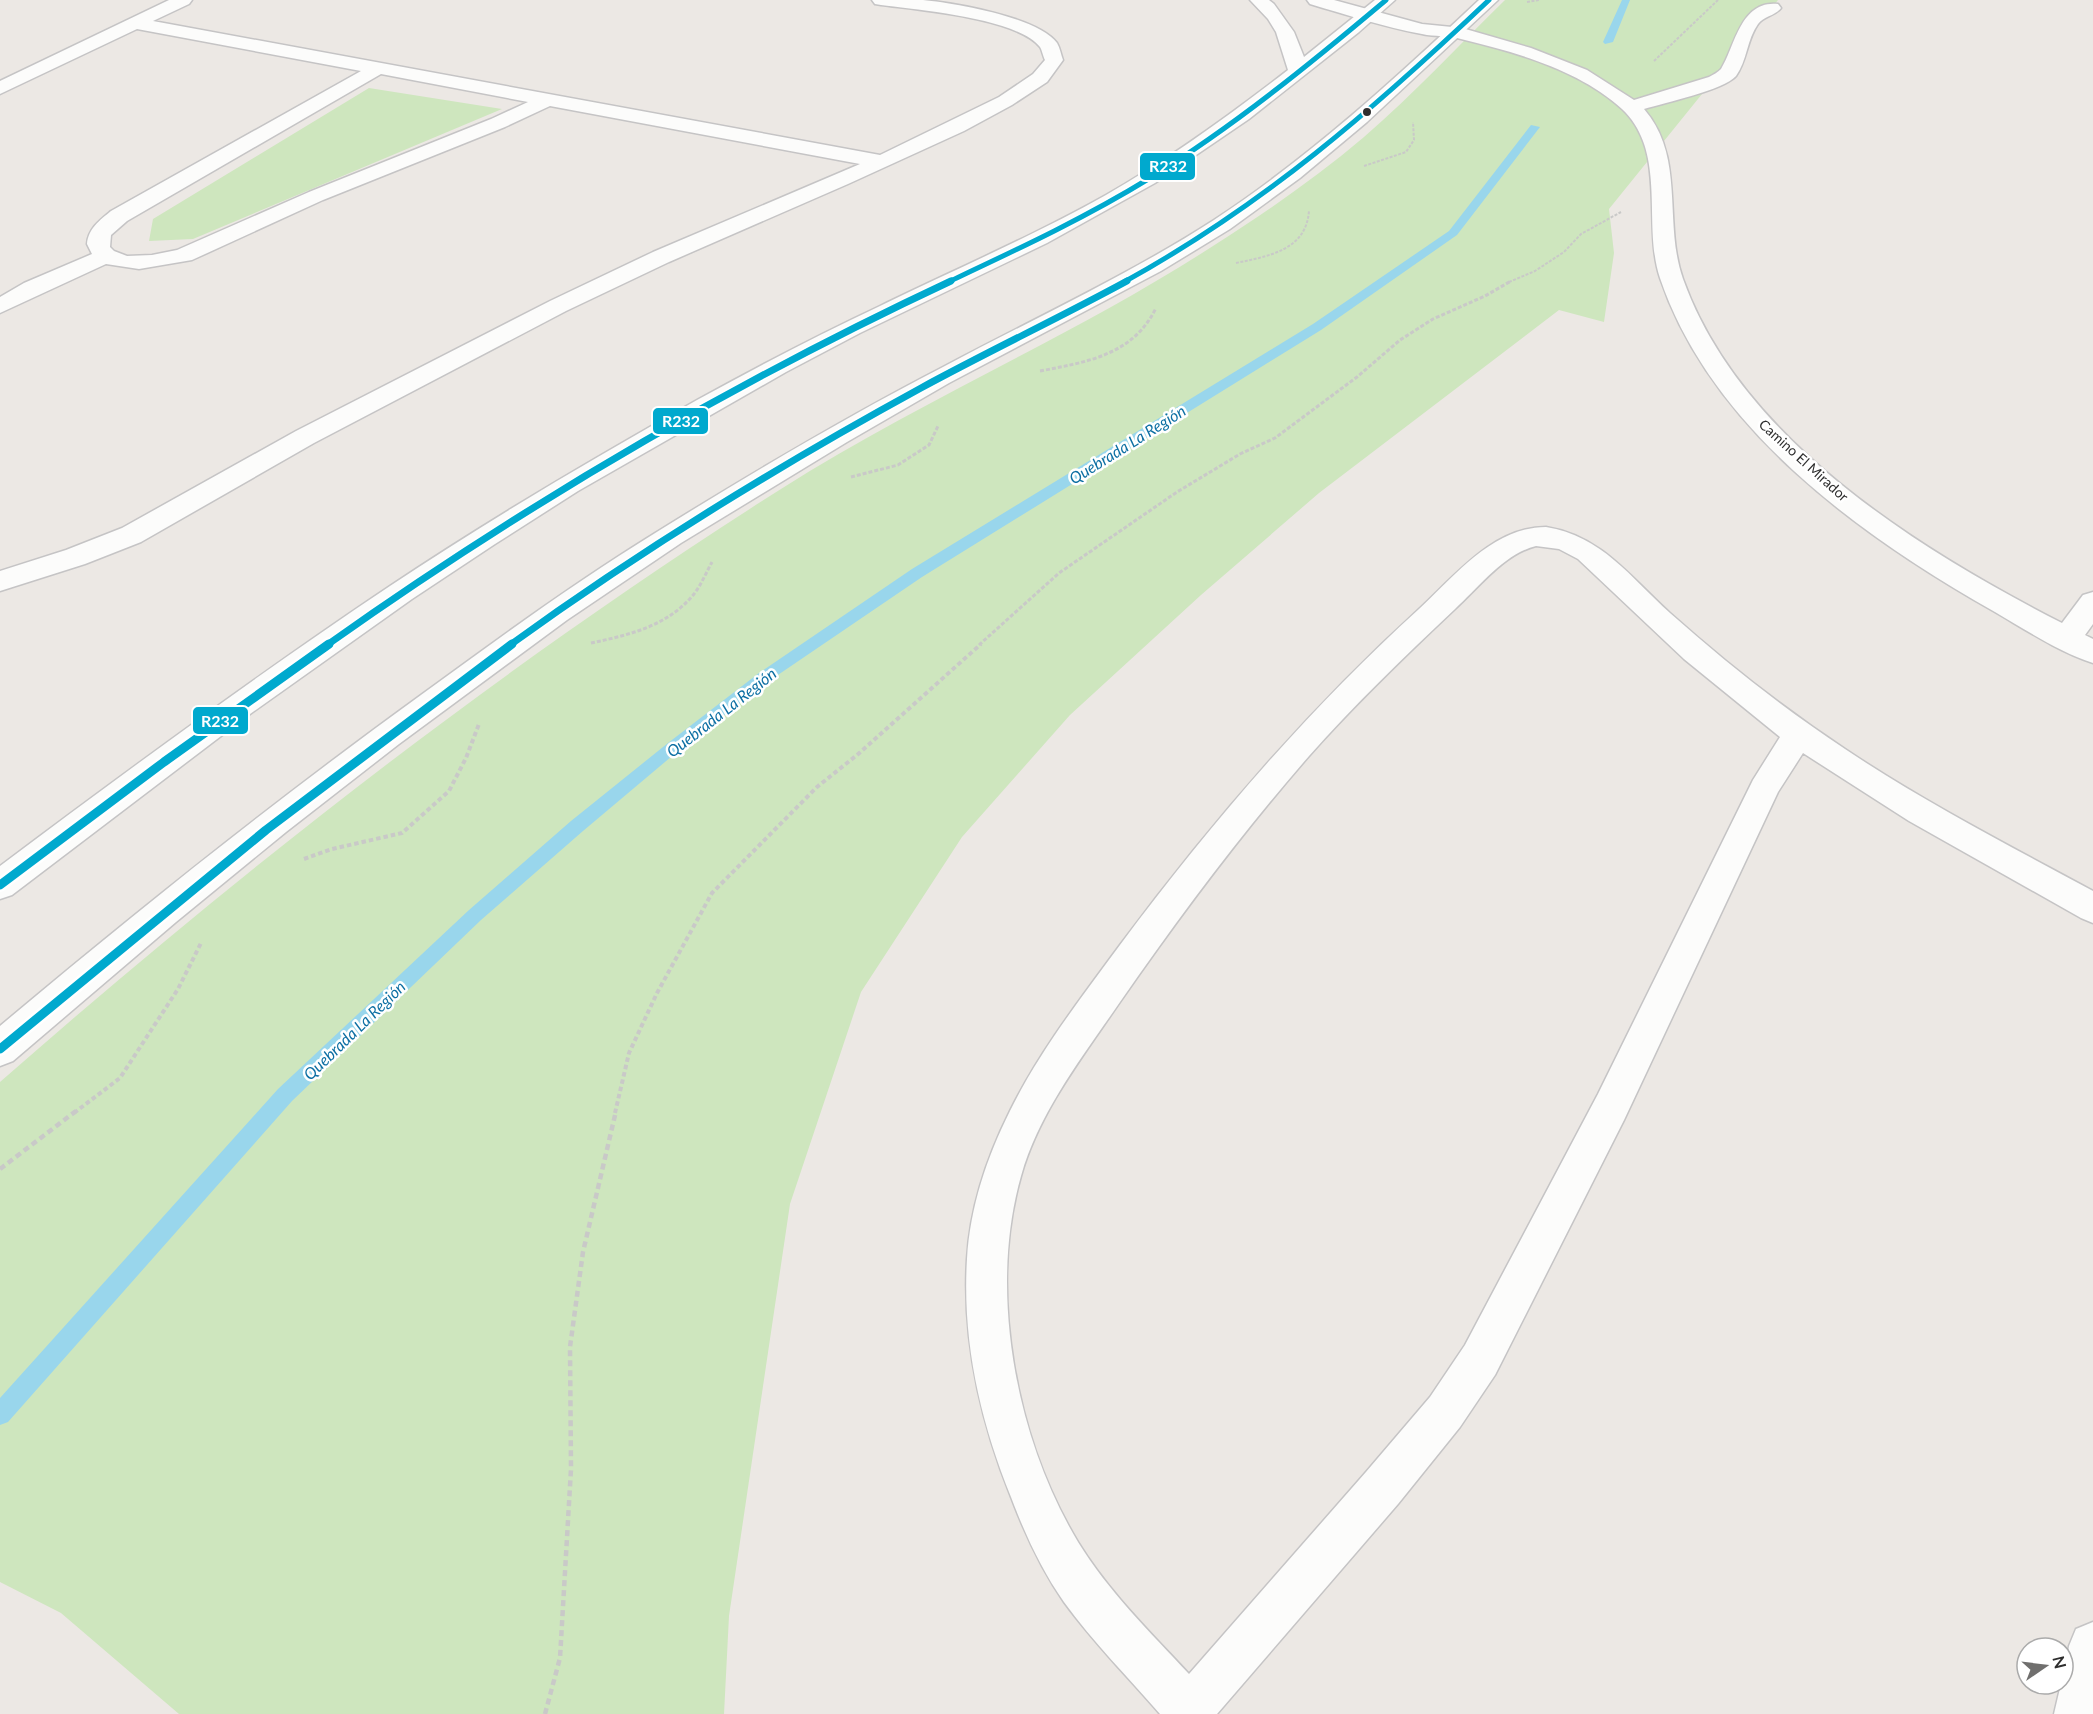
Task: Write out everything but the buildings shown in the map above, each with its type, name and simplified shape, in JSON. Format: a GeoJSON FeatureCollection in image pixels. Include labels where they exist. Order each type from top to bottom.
{"type":"FeatureCollection","features":[{"type":"Feature","properties":{"kind":"street"},"geometry":{"type":"LineString","coordinates":[[0,88],[183,0]]}},
{"type":"Feature","properties":{"kind":"street"},"geometry":{"type":"LineString","coordinates":[[0,581],[100,548],[141,530],[280,451],[487,342],[689,244],[961,125],[1027,89],[1048,72],[1053,63],[1054,57],[1044,38],[1019,25],[881,0]]}},
{"type":"Feature","properties":{"kind":"street"},"geometry":{"type":"LineString","coordinates":[[1259,0],[1278,18],[1293,45],[1298,71]]}},
{"type":"Feature","properties":{"kind":"street","name":"Camino El Mirador"},"geometry":{"type":"LineString","coordinates":[[1316,0],[1377,5],[1420,29],[1468,36],[1573,71],[1598,84],[1631,107],[1644,122],[1658,152],[1664,249],[1680,305],[1723,377],[1755,415],[1795,456],[1870,519],[1986,595],[2093,652]]}},
{"type":"Feature","properties":{"kind":"street"},"geometry":{"type":"LineString","coordinates":[[0,1048],[169,907],[341,769],[534,628],[665,540],[819,446],[943,376],[1109,291],[1218,226],[1324,149],[1468,36],[1489,0]]}},
{"type":"Feature","properties":{"kind":"street"},"geometry":{"type":"LineString","coordinates":[[2,880],[327,643],[493,531],[748,382],[851,328],[989,263],[1124,193],[1184,157],[1298,71],[1377,5]]}},
{"type":"Feature","properties":{"kind":"street"},"geometry":{"type":"LineString","coordinates":[[1631,107],[1716,81],[1728,73],[1750,22],[1760,13],[1772,8]]}},
{"type":"Feature","properties":{"kind":"street"},"geometry":{"type":"LineString","coordinates":[[134,23],[545,101],[879,161]]}},
{"type":"Feature","properties":{"kind":"street"},"geometry":{"type":"LineString","coordinates":[[379,69],[119,216],[107,225],[98,238],[100,251],[114,260],[136,262],[163,260],[184,255],[325,192],[498,123],[545,101]]}},
{"type":"Feature","properties":{"kind":"street"},"geometry":{"type":"LineString","coordinates":[[0,306],[32,288],[106,256]]}},
{"type":"Feature","properties":{"kind":"street"},"geometry":{"type":"LineString","coordinates":[[1799,734],[1764,789],[1611,1107],[1480,1360],[1445,1412],[1191,1712],[1096,1607],[1065,1562],[1036,1505],[1013,1448],[993,1379],[987,1331],[986,1286],[990,1227],[1003,1173],[1030,1112],[1065,1050],[1173,900],[1243,812],[1310,734],[1396,648],[1490,560],[1521,538],[1543,536],[1556,538],[1585,550],[1718,671],[1799,734],[1957,833],[2093,908]]}},
{"type":"Feature","properties":{"kind":"street"},"geometry":{"type":"LineString","coordinates":[[2067,639],[2093,602]]}},
{"type":"Feature","properties":{"kind":"street"},"geometry":{"type":"LineString","coordinates":[[2078,1714],[2093,1646]]}},
{"type":"Feature","properties":{"kind":"path"},"geometry":{"type":"LineString","coordinates":[[1468,36],[1515,4],[1539,0]]}},
{"type":"Feature","properties":{"kind":"path"},"geometry":{"type":"LineString","coordinates":[[1653,63],[1675,39],[1719,0]]}},
{"type":"Feature","properties":{"kind":"path"},"geometry":{"type":"LineString","coordinates":[[1363,167],[1406,152],[1414,140],[1413,118]]}},
{"type":"Feature","properties":{"kind":"path"},"geometry":{"type":"LineString","coordinates":[[544,1714],[560,1658],[571,1469],[570,1347],[583,1252],[629,1053],[657,993],[712,893],[817,787],[865,748],[1059,573],[1177,492],[1240,454],[1275,438],[1357,377],[1400,340],[1433,319],[1535,271],[1563,252],[1581,234],[1606,218],[1661,197]]}},
{"type":"Feature","properties":{"kind":"path"},"geometry":{"type":"LineString","coordinates":[[1230,264],[1280,251],[1300,240],[1310,218],[1309,206]]}},
{"type":"Feature","properties":{"kind":"path"},"geometry":{"type":"LineString","coordinates":[[1036,372],[1083,363],[1124,346],[1151,323],[1158,302]]}},
{"type":"Feature","properties":{"kind":"path"},"geometry":{"type":"LineString","coordinates":[[846,478],[898,465],[929,445],[941,419]]}},
{"type":"Feature","properties":{"kind":"path"},"geometry":{"type":"LineString","coordinates":[[582,645],[626,636],[663,621],[694,595],[716,554]]}},
{"type":"Feature","properties":{"kind":"path"},"geometry":{"type":"LineString","coordinates":[[299,861],[332,849],[402,833],[449,791],[466,758],[481,718]]}},
{"type":"Feature","properties":{"kind":"path"},"geometry":{"type":"LineString","coordinates":[[0,1169],[120,1078],[178,989],[206,934]]}},
{"type":"Feature","properties":{"kind":"green space"},"geometry":{"type":"Polygon","coordinates":[[[1505,0],[1778,0],[1609,209],[1614,253],[1604,322],[1559,310],[1319,493],[1201,595],[1070,715],[962,837],[861,992],[790,1204],[729,1616],[724,1714],[179,1714],[61,1613],[0,1582],[0,1082],[187,923],[282,846],[379,770],[577,625],[678,556],[834,457],[1107,309],[1160,279],[1252,221],[1346,152],[1383,121],[1505,0]]]}},
{"type":"Feature","properties":{"kind":"green space"},"geometry":{"type":"Polygon","coordinates":[[[369,88],[502,109],[193,239],[149,241],[153,219],[369,88]]]}},
{"type":"Feature","properties":{"kind":"waterway","name":"Quebrada La Región"},"geometry":{"type":"LineString","coordinates":[[1608,42],[1626,0]]}},
{"type":"Feature","properties":{"kind":"waterway","name":"Quebrada La Región"},"geometry":{"type":"LineString","coordinates":[[0,1414],[285,1095],[475,915],[577,826],[673,747],[764,677],[917,573],[1317,327],[1453,233],[1535,127]]}},
{"type":"Feature","properties":{"kind":"transit line","name":"R232"},"geometry":{"type":"LineString","coordinates":[[0,885],[247,701],[415,585],[501,529],[588,475],[756,379],[862,323],[1057,229],[1148,179],[1254,107],[1386,0]]}},
{"type":"Feature","properties":{"kind":"transit line","name":"R232"},"geometry":{"type":"LineString","coordinates":[[0,1049],[266,830],[430,704],[549,618],[671,536],[812,450],[956,369],[1158,264],[1222,224],[1327,146],[1393,89],[1489,0]]}}]}
